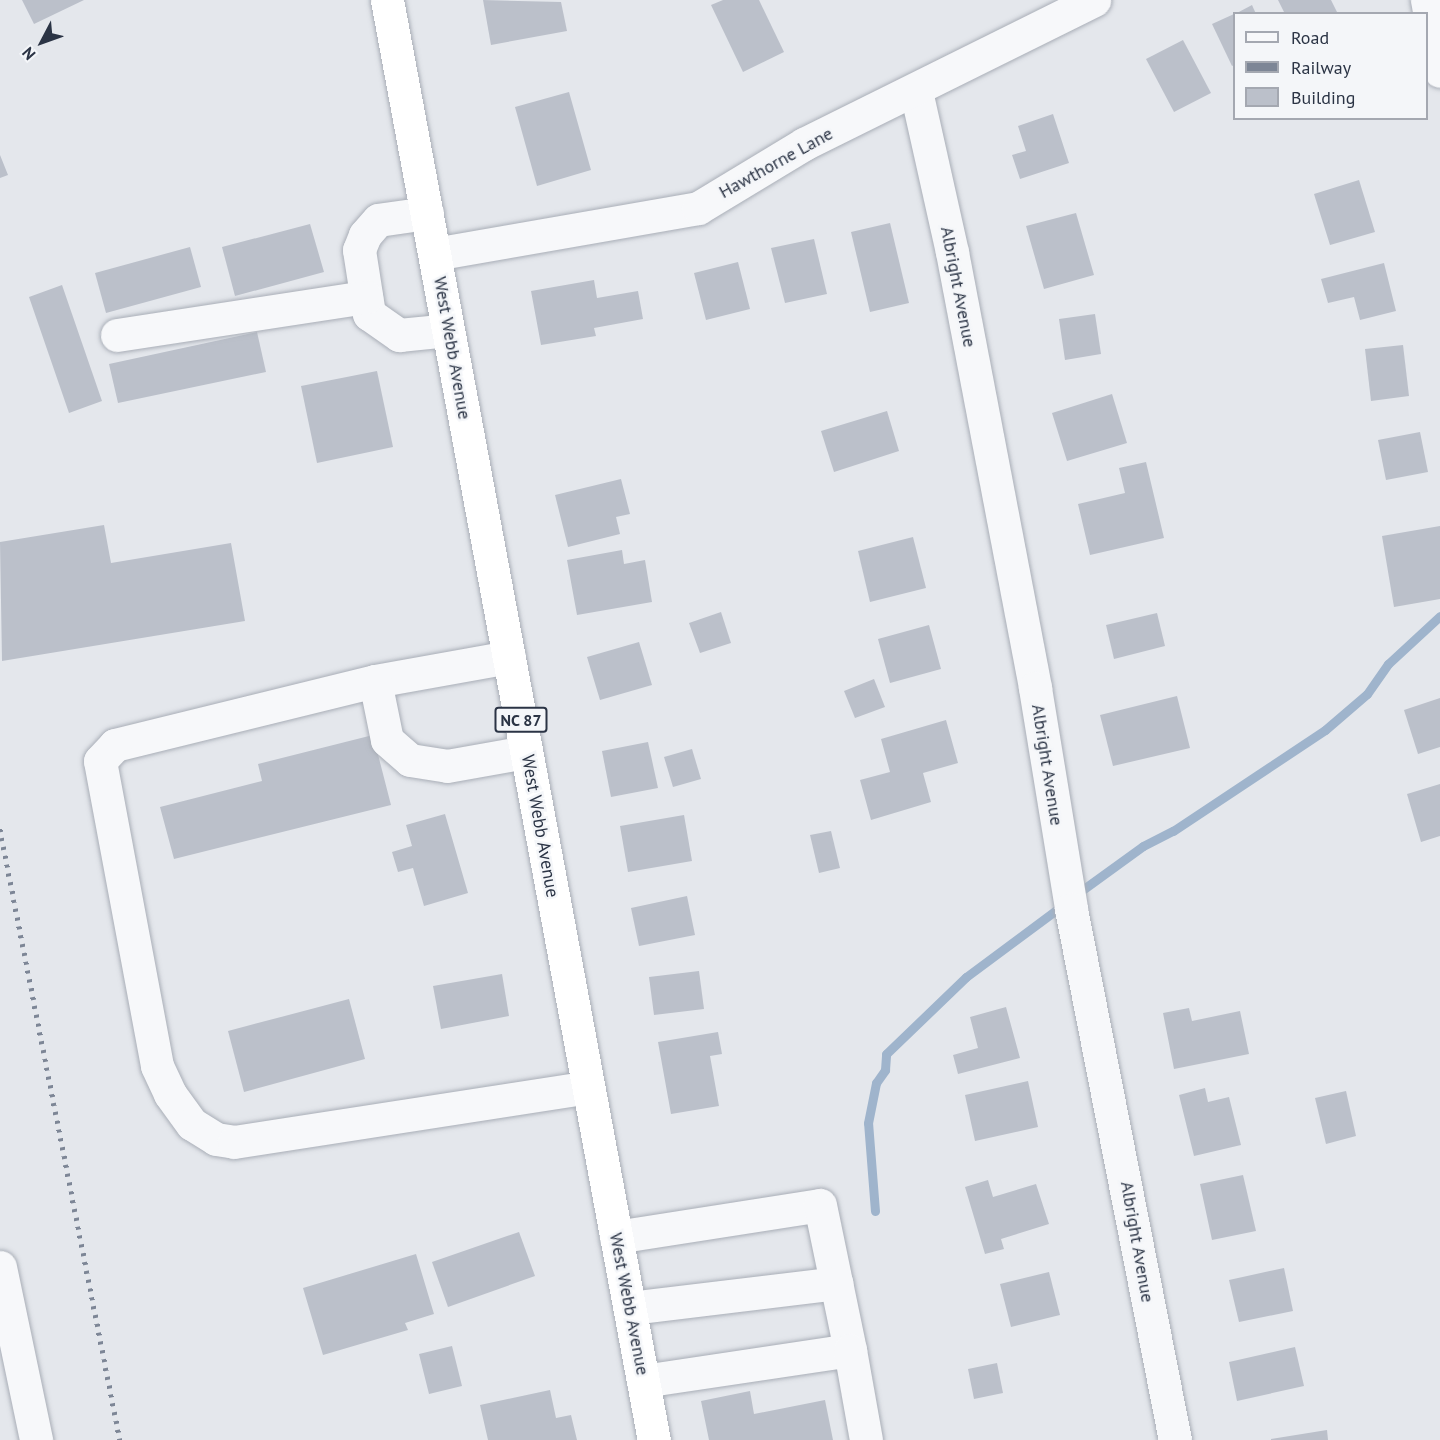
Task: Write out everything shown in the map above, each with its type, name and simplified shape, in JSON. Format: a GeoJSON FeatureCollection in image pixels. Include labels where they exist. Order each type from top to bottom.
{"type":"FeatureCollection","features":[{"type":"Feature","properties":{"kind":"highway","name":"West Webb Avenue"},"geometry":{"type":"LineString","coordinates":[[387,0],[654,1440]]}},
{"type":"Feature","properties":{"kind":"street","name":"Hawthorne Lane"},"geometry":{"type":"LineString","coordinates":[[435,254],[698,208],[804,144],[1094,0]]}},
{"type":"Feature","properties":{"kind":"street"},"geometry":{"type":"LineString","coordinates":[[1427,0],[1440,71]]}},
{"type":"Feature","properties":{"kind":"street","name":"Albright Avenue"},"geometry":{"type":"LineString","coordinates":[[916,90],[952,252],[1035,688],[1071,909],[1175,1440]]}},
{"type":"Feature","properties":{"kind":"street"},"geometry":{"type":"LineString","coordinates":[[427,213],[378,220],[365,235],[359,250],[369,314],[399,335],[448,330]]}},
{"type":"Feature","properties":{"kind":"street"},"geometry":{"type":"LineString","coordinates":[[117,335],[366,297]]}},
{"type":"Feature","properties":{"kind":"street"},"geometry":{"type":"LineString","coordinates":[[509,657],[375,681],[115,746],[100,761],[157,1066],[170,1094],[192,1124],[216,1140],[234,1142],[588,1087]]}},
{"type":"Feature","properties":{"kind":"street"},"geometry":{"type":"LineString","coordinates":[[375,681],[387,740],[410,760],[447,766],[526,752]]}},
{"type":"Feature","properties":{"kind":"street"},"geometry":{"type":"LineString","coordinates":[[616,1237],[820,1205],[866,1440]]}},
{"type":"Feature","properties":{"kind":"street"},"geometry":{"type":"LineString","coordinates":[[0,1267],[36,1440]]}},
{"type":"Feature","properties":{"kind":"street"},"geometry":{"type":"LineString","coordinates":[[630,1308],[836,1283]]}},
{"type":"Feature","properties":{"kind":"street"},"geometry":{"type":"LineString","coordinates":[[643,1381],[850,1350]]}},
{"type":"Feature","properties":{"kind":"building"},"geometry":{"type":"Polygon","coordinates":[[[22,0],[84,0],[34,24],[22,0]]]}},
{"type":"Feature","properties":{"kind":"building"},"geometry":{"type":"Polygon","coordinates":[[[483,0],[561,2],[567,31],[491,45],[483,0]]]}},
{"type":"Feature","properties":{"kind":"building"},"geometry":{"type":"Polygon","coordinates":[[[723,0],[759,0],[784,52],[743,72],[711,5],[723,0]]]}},
{"type":"Feature","properties":{"kind":"building"},"geometry":{"type":"Polygon","coordinates":[[[1278,0],[1331,0],[1337,12],[1284,12],[1278,0]]]}},
{"type":"Feature","properties":{"kind":"building"},"geometry":{"type":"Polygon","coordinates":[[[1252,5],[1255,12],[1239,12],[1252,5]]]}},
{"type":"Feature","properties":{"kind":"building"},"geometry":{"type":"Polygon","coordinates":[[[1233,14],[1232,66],[1212,24],[1233,14]]]}},
{"type":"Feature","properties":{"kind":"building"},"geometry":{"type":"Polygon","coordinates":[[[1183,40],[1211,93],[1174,112],[1146,59],[1183,40]]]}},
{"type":"Feature","properties":{"kind":"building"},"geometry":{"type":"Polygon","coordinates":[[[569,92],[591,170],[537,186],[515,107],[569,92]]]}},
{"type":"Feature","properties":{"kind":"building"},"geometry":{"type":"Polygon","coordinates":[[[1053,114],[1069,163],[1020,179],[1012,155],[1026,151],[1018,126],[1053,114]]]}},
{"type":"Feature","properties":{"kind":"building"},"geometry":{"type":"Polygon","coordinates":[[[0,155],[8,175],[0,178],[0,155]]]}},
{"type":"Feature","properties":{"kind":"building"},"geometry":{"type":"Polygon","coordinates":[[[1359,180],[1375,232],[1330,245],[1314,194],[1359,180]]]}},
{"type":"Feature","properties":{"kind":"building"},"geometry":{"type":"Polygon","coordinates":[[[1076,213],[1094,275],[1044,289],[1026,226],[1076,213]]]}},
{"type":"Feature","properties":{"kind":"building"},"geometry":{"type":"Polygon","coordinates":[[[890,223],[909,303],[870,312],[851,232],[890,223]]]}},
{"type":"Feature","properties":{"kind":"building"},"geometry":{"type":"Polygon","coordinates":[[[310,224],[324,272],[235,296],[222,247],[310,224]]]}},
{"type":"Feature","properties":{"kind":"building"},"geometry":{"type":"Polygon","coordinates":[[[814,239],[827,294],[785,303],[771,248],[814,239]]]}},
{"type":"Feature","properties":{"kind":"building"},"geometry":{"type":"Polygon","coordinates":[[[190,247],[201,287],[106,313],[95,273],[190,247]]]}},
{"type":"Feature","properties":{"kind":"building"},"geometry":{"type":"Polygon","coordinates":[[[738,262],[750,309],[706,320],[694,273],[738,262]]]}},
{"type":"Feature","properties":{"kind":"building"},"geometry":{"type":"Polygon","coordinates":[[[1384,263],[1396,311],[1360,320],[1354,297],[1328,303],[1321,279],[1384,263]]]}},
{"type":"Feature","properties":{"kind":"building"},"geometry":{"type":"Polygon","coordinates":[[[594,280],[597,298],[638,291],[643,319],[594,328],[596,336],[541,345],[531,291],[594,280]]]}},
{"type":"Feature","properties":{"kind":"building"},"geometry":{"type":"Polygon","coordinates":[[[62,285],[102,401],[69,413],[29,297],[62,285]]]}},
{"type":"Feature","properties":{"kind":"building"},"geometry":{"type":"Polygon","coordinates":[[[1095,314],[1101,354],[1065,360],[1059,319],[1095,314]]]}},
{"type":"Feature","properties":{"kind":"building"},"geometry":{"type":"Polygon","coordinates":[[[257,332],[266,372],[118,403],[109,364],[257,332]]]}},
{"type":"Feature","properties":{"kind":"building"},"geometry":{"type":"Polygon","coordinates":[[[1403,345],[1409,396],[1371,401],[1365,349],[1403,345]]]}},
{"type":"Feature","properties":{"kind":"building"},"geometry":{"type":"Polygon","coordinates":[[[377,371],[393,447],[317,463],[301,386],[377,371]]]}},
{"type":"Feature","properties":{"kind":"building"},"geometry":{"type":"Polygon","coordinates":[[[1112,394],[1127,443],[1067,461],[1052,413],[1112,394]]]}},
{"type":"Feature","properties":{"kind":"building"},"geometry":{"type":"Polygon","coordinates":[[[887,411],[899,451],[834,472],[821,431],[887,411]]]}},
{"type":"Feature","properties":{"kind":"building"},"geometry":{"type":"Polygon","coordinates":[[[1420,432],[1428,472],[1386,480],[1378,440],[1420,432]]]}},
{"type":"Feature","properties":{"kind":"building"},"geometry":{"type":"Polygon","coordinates":[[[1146,462],[1164,538],[1090,555],[1078,504],[1125,493],[1119,468],[1146,462]]]}},
{"type":"Feature","properties":{"kind":"building"},"geometry":{"type":"Polygon","coordinates":[[[621,479],[630,514],[616,517],[620,534],[568,547],[555,495],[621,479]]]}},
{"type":"Feature","properties":{"kind":"building"},"geometry":{"type":"Polygon","coordinates":[[[104,525],[111,563],[231,543],[245,621],[2,661],[0,542],[104,525]]]}},
{"type":"Feature","properties":{"kind":"building"},"geometry":{"type":"Polygon","coordinates":[[[1440,526],[1440,599],[1394,607],[1382,536],[1440,526]]]}},
{"type":"Feature","properties":{"kind":"building"},"geometry":{"type":"Polygon","coordinates":[[[913,537],[926,588],[870,602],[858,551],[913,537]]]}},
{"type":"Feature","properties":{"kind":"building"},"geometry":{"type":"Polygon","coordinates":[[[622,550],[624,564],[645,560],[652,602],[577,615],[567,560],[622,550]]]}},
{"type":"Feature","properties":{"kind":"building"},"geometry":{"type":"Polygon","coordinates":[[[721,612],[731,643],[700,653],[689,623],[721,612]]]}},
{"type":"Feature","properties":{"kind":"building"},"geometry":{"type":"Polygon","coordinates":[[[1157,613],[1165,646],[1114,659],[1106,625],[1157,613]]]}},
{"type":"Feature","properties":{"kind":"building"},"geometry":{"type":"Polygon","coordinates":[[[929,625],[941,669],[890,683],[878,639],[929,625]]]}},
{"type":"Feature","properties":{"kind":"building"},"geometry":{"type":"Polygon","coordinates":[[[639,642],[652,685],[600,700],[587,657],[639,642]]]}},
{"type":"Feature","properties":{"kind":"building"},"geometry":{"type":"Polygon","coordinates":[[[874,679],[885,707],[855,718],[844,691],[874,679]]]}},
{"type":"Feature","properties":{"kind":"building"},"geometry":{"type":"Polygon","coordinates":[[[1177,696],[1190,748],[1113,766],[1100,715],[1177,696]]]}},
{"type":"Feature","properties":{"kind":"building"},"geometry":{"type":"Polygon","coordinates":[[[1440,698],[1440,747],[1418,754],[1404,710],[1440,698]]]}},
{"type":"Feature","properties":{"kind":"building"},"geometry":{"type":"Polygon","coordinates":[[[946,720],[958,763],[923,773],[931,802],[871,820],[860,780],[890,772],[881,739],[946,720]]]}},
{"type":"Feature","properties":{"kind":"building"},"geometry":{"type":"Polygon","coordinates":[[[373,735],[391,805],[174,859],[160,807],[262,781],[258,764],[373,735]]]}},
{"type":"Feature","properties":{"kind":"building"},"geometry":{"type":"Polygon","coordinates":[[[648,742],[658,788],[611,797],[602,751],[648,742]]]}},
{"type":"Feature","properties":{"kind":"building"},"geometry":{"type":"Polygon","coordinates":[[[692,749],[701,779],[673,787],[664,757],[692,749]]]}},
{"type":"Feature","properties":{"kind":"building"},"geometry":{"type":"Polygon","coordinates":[[[1440,784],[1440,836],[1421,842],[1407,794],[1440,784]]]}},
{"type":"Feature","properties":{"kind":"building"},"geometry":{"type":"Polygon","coordinates":[[[445,814],[468,893],[424,906],[413,868],[398,872],[392,852],[412,846],[406,825],[445,814]]]}},
{"type":"Feature","properties":{"kind":"building"},"geometry":{"type":"Polygon","coordinates":[[[684,815],[692,861],[628,872],[620,826],[684,815]]]}},
{"type":"Feature","properties":{"kind":"building"},"geometry":{"type":"Polygon","coordinates":[[[831,831],[840,868],[819,873],[810,835],[831,831]]]}},
{"type":"Feature","properties":{"kind":"building"},"geometry":{"type":"Polygon","coordinates":[[[687,896],[695,935],[639,946],[631,908],[687,896]]]}},
{"type":"Feature","properties":{"kind":"building"},"geometry":{"type":"Polygon","coordinates":[[[699,971],[704,1009],[654,1015],[649,977],[699,971]]]}},
{"type":"Feature","properties":{"kind":"building"},"geometry":{"type":"Polygon","coordinates":[[[502,974],[509,1016],[441,1029],[433,986],[502,974]]]}},
{"type":"Feature","properties":{"kind":"building"},"geometry":{"type":"Polygon","coordinates":[[[349,999],[365,1059],[244,1092],[228,1031],[349,999]]]}},
{"type":"Feature","properties":{"kind":"building"},"geometry":{"type":"Polygon","coordinates":[[[1006,1007],[1020,1058],[958,1074],[953,1055],[978,1048],[970,1017],[1006,1007]]]}},
{"type":"Feature","properties":{"kind":"building"},"geometry":{"type":"Polygon","coordinates":[[[1189,1008],[1192,1021],[1240,1011],[1249,1054],[1174,1069],[1163,1013],[1189,1008]]]}},
{"type":"Feature","properties":{"kind":"building"},"geometry":{"type":"Polygon","coordinates":[[[718,1032],[722,1054],[710,1056],[719,1106],[671,1114],[658,1042],[718,1032]]]}},
{"type":"Feature","properties":{"kind":"building"},"geometry":{"type":"Polygon","coordinates":[[[1028,1081],[1038,1127],[975,1141],[965,1095],[1028,1081]]]}},
{"type":"Feature","properties":{"kind":"building"},"geometry":{"type":"Polygon","coordinates":[[[1205,1088],[1208,1102],[1229,1097],[1241,1145],[1194,1156],[1179,1095],[1205,1088]]]}},
{"type":"Feature","properties":{"kind":"building"},"geometry":{"type":"Polygon","coordinates":[[[1346,1091],[1356,1136],[1326,1144],[1315,1098],[1346,1091]]]}},
{"type":"Feature","properties":{"kind":"building"},"geometry":{"type":"Polygon","coordinates":[[[1243,1175],[1256,1231],[1212,1240],[1200,1184],[1243,1175]]]}},
{"type":"Feature","properties":{"kind":"building"},"geometry":{"type":"Polygon","coordinates":[[[988,1180],[993,1197],[1036,1184],[1049,1224],[1001,1239],[1004,1249],[985,1254],[965,1187],[988,1180]]]}},
{"type":"Feature","properties":{"kind":"building"},"geometry":{"type":"Polygon","coordinates":[[[519,1232],[535,1276],[448,1307],[432,1262],[519,1232]]]}},
{"type":"Feature","properties":{"kind":"building"},"geometry":{"type":"Polygon","coordinates":[[[416,1254],[434,1314],[405,1323],[408,1330],[323,1355],[303,1288],[416,1254]]]}},
{"type":"Feature","properties":{"kind":"building"},"geometry":{"type":"Polygon","coordinates":[[[1284,1268],[1293,1311],[1239,1322],[1229,1280],[1284,1268]]]}},
{"type":"Feature","properties":{"kind":"building"},"geometry":{"type":"Polygon","coordinates":[[[1049,1272],[1060,1315],[1011,1327],[1000,1284],[1049,1272]]]}},
{"type":"Feature","properties":{"kind":"building"},"geometry":{"type":"Polygon","coordinates":[[[452,1346],[462,1386],[429,1394],[419,1354],[452,1346]]]}},
{"type":"Feature","properties":{"kind":"building"},"geometry":{"type":"Polygon","coordinates":[[[1295,1347],[1304,1386],[1237,1401],[1229,1362],[1295,1347]]]}},
{"type":"Feature","properties":{"kind":"building"},"geometry":{"type":"Polygon","coordinates":[[[997,1363],[1003,1393],[974,1399],[968,1369],[997,1363]]]}},
{"type":"Feature","properties":{"kind":"building"},"geometry":{"type":"Polygon","coordinates":[[[550,1390],[556,1418],[571,1415],[577,1440],[488,1440],[480,1405],[550,1390]]]}},
{"type":"Feature","properties":{"kind":"building"},"geometry":{"type":"Polygon","coordinates":[[[750,1391],[754,1414],[825,1400],[833,1440],[709,1440],[701,1401],[750,1391]]]}},
{"type":"Feature","properties":{"kind":"building"},"geometry":{"type":"Polygon","coordinates":[[[1327,1430],[1328,1440],[1271,1440],[1271,1439],[1327,1430]]]}},
{"type":"Feature","properties":{"kind":"waterway"},"geometry":{"type":"LineString","coordinates":[[1074,896],[1143,846],[1173,831],[1325,730],[1367,694],[1388,664],[1440,616]]}},
{"type":"Feature","properties":{"kind":"waterway"},"geometry":{"type":"LineString","coordinates":[[875,1211],[868,1123],[876,1083],[885,1070],[886,1054],[966,977],[1063,905]]}},
{"type":"Feature","properties":{"kind":"railway"},"geometry":{"type":"LineString","coordinates":[[0,829],[120,1440]]}}]}
